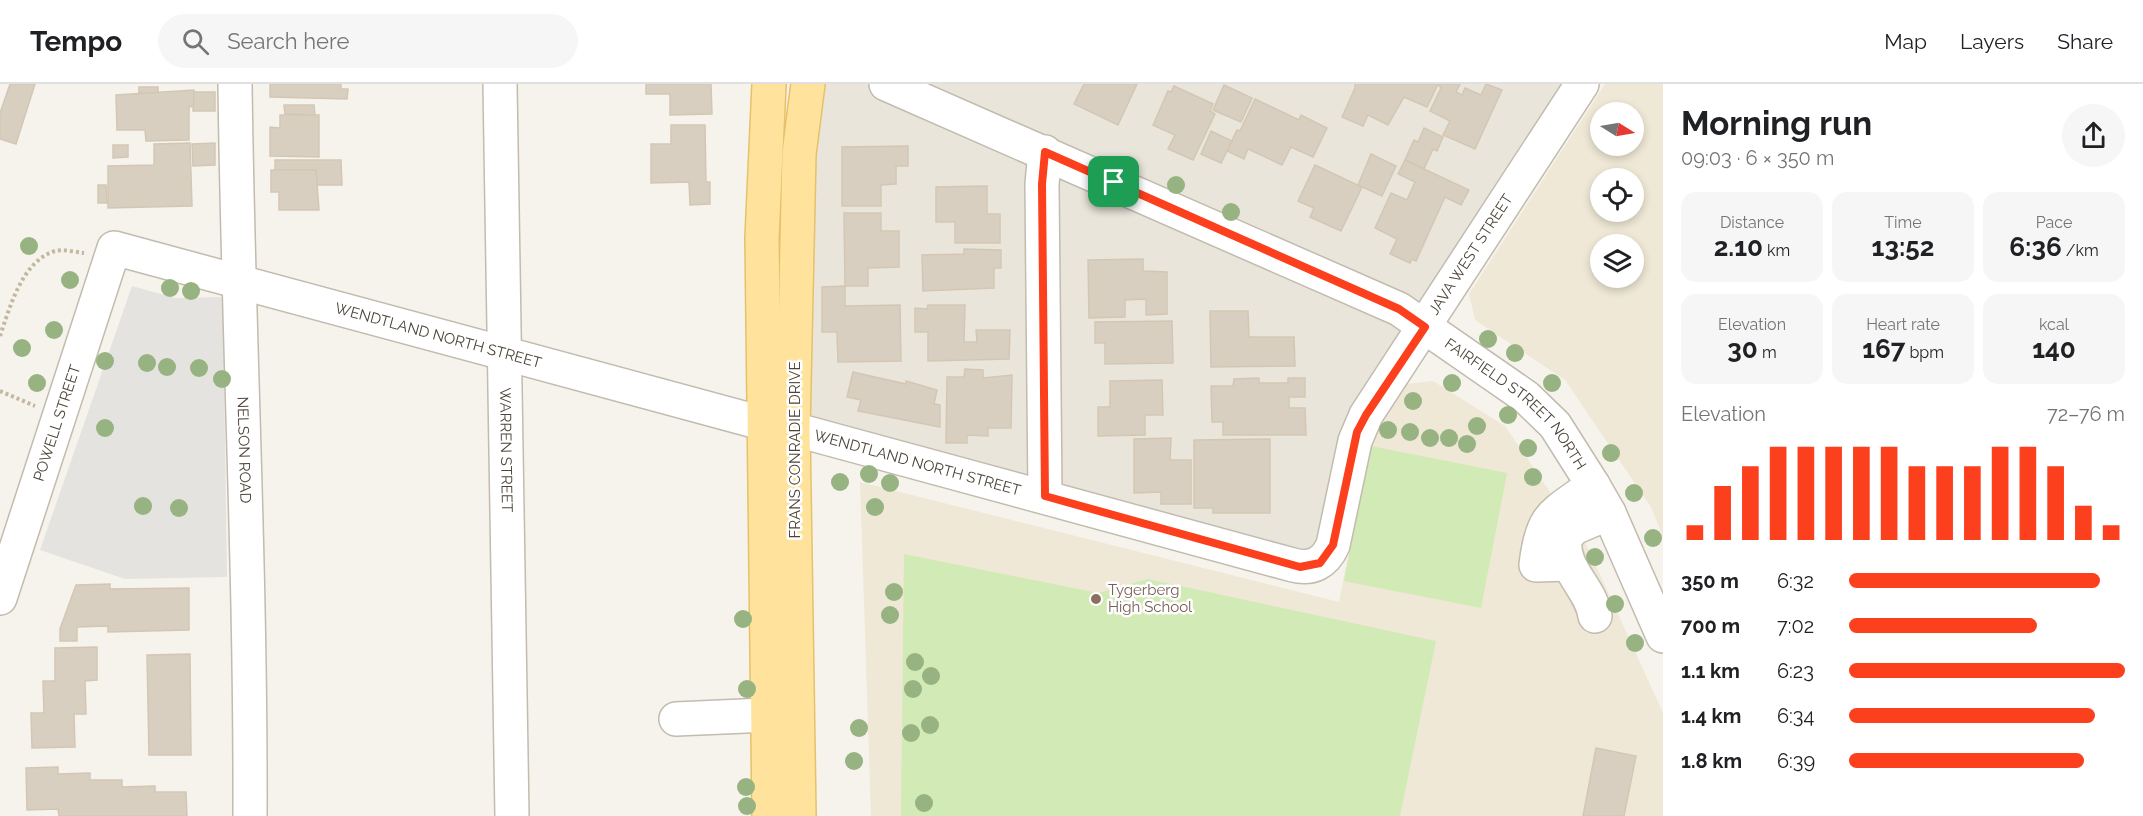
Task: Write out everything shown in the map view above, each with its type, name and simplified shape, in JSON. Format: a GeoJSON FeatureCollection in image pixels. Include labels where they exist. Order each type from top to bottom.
{"type":"FeatureCollection","features":[{"type":"Feature","properties":{"kind":"main road","name":"FRANS CONRADIE DRIVE"},"geometry":{"type":"LineString","coordinates":[[769,84],[762,195],[778,426],[799,816]]}},
{"type":"Feature","properties":{"kind":"main road","name":"FRANS CONRADIE DRIVE"},"geometry":{"type":"LineString","coordinates":[[769,816],[767,715],[778,426],[799,154],[808,84]]}},
{"type":"Feature","properties":{"kind":"street","name":"NELSON ROAD"},"geometry":{"type":"LineString","coordinates":[[235,84],[237,280],[248,541],[250,816]]}},
{"type":"Feature","properties":{"kind":"street","name":"WARREN STREET"},"geometry":{"type":"LineString","coordinates":[[500,84],[512,816]]}},
{"type":"Feature","properties":{"kind":"street","name":"FAIRFIELD STREET NORTH"},"geometry":{"type":"LineString","coordinates":[[886,84],[1399,309],[1425,327],[1542,411],[1555,425],[1609,513],[1663,636]]}},
{"type":"Feature","properties":{"kind":"street","name":"JAVA WEST STREET"},"geometry":{"type":"LineString","coordinates":[[1320,563],[1333,545],[1357,432],[1425,327],[1571,87]]}},
{"type":"Feature","properties":{"kind":"street"},"geometry":{"type":"LineString","coordinates":[[1045,152],[1042,184],[1045,496]]}},
{"type":"Feature","properties":{"kind":"street","name":"WENDTLAND NORTH STREET"},"geometry":{"type":"LineString","coordinates":[[103,251],[237,280],[1045,496],[1300,567],[1320,563]]}},
{"type":"Feature","properties":{"kind":"street","name":"POWELL STREET"},"geometry":{"type":"LineString","coordinates":[[0,598],[58,416],[103,251]]}},
{"type":"Feature","properties":{"kind":"street"},"geometry":{"type":"LineString","coordinates":[[1568,564],[1536,565],[1544,524],[1593,485]]}},
{"type":"Feature","properties":{"kind":"street"},"geometry":{"type":"LineString","coordinates":[[1595,616],[1593,602],[1568,564],[1564,545],[1568,533],[1609,513]]}},
{"type":"Feature","properties":{"kind":"street"},"geometry":{"type":"LineString","coordinates":[[676,719],[767,715]]}},
{"type":"Feature","properties":{"kind":"path"},"geometry":{"type":"LineString","coordinates":[[0,336],[16,287],[44,256],[58,250],[103,251]]}},
{"type":"Feature","properties":{"kind":"path"},"geometry":{"type":"LineString","coordinates":[[0,392],[58,416]]}},
{"type":"Feature","properties":{"kind":"shaded area"},"geometry":{"type":"Polygon","coordinates":[[[810,84],[1582,84],[1364,415],[1324,559],[795,428],[810,84]]]}},
{"type":"Feature","properties":{"kind":"shaded area"},"geometry":{"type":"Polygon","coordinates":[[[1605,84],[1663,84],[1663,537],[1651,507],[1565,380],[1475,320],[1469,294],[1590,107],[1590,156],[1644,156],[1644,102],[1593,102],[1605,84]]]}},
{"type":"Feature","properties":{"kind":"shaded area"},"geometry":{"type":"Polygon","coordinates":[[[132,286],[175,298],[223,297],[227,577],[125,579],[40,550],[132,286]]]}},
{"type":"Feature","properties":{"kind":"shaded area","name":"Tygerberg High School"},"geometry":{"type":"Polygon","coordinates":[[[1433,381],[1505,426],[1587,546],[1663,713],[1663,816],[871,816],[860,482],[1339,602],[1370,442],[1405,384],[1433,381]]]}},
{"type":"Feature","properties":{"kind":"green space"},"geometry":{"type":"Polygon","coordinates":[[[1371,446],[1507,473],[1481,608],[1344,581],[1371,446]]]}},
{"type":"Feature","properties":{"kind":"green space"},"geometry":{"type":"Polygon","coordinates":[[[904,554],[1098,593],[1148,579],[1436,641],[1400,816],[901,816],[904,554]]]}},
{"type":"Feature","properties":{"kind":"building"},"geometry":{"type":"Polygon","coordinates":[[[10,84],[35,84],[16,144],[0,139],[0,113],[10,84]]]}},
{"type":"Feature","properties":{"kind":"building"},"geometry":{"type":"Polygon","coordinates":[[[270,84],[341,84],[341,89],[348,89],[347,99],[270,97],[270,84]]]}},
{"type":"Feature","properties":{"kind":"building"},"geometry":{"type":"Polygon","coordinates":[[[646,84],[711,84],[712,114],[670,115],[670,94],[646,94],[646,84]]]}},
{"type":"Feature","properties":{"kind":"building"},"geometry":{"type":"Polygon","coordinates":[[[1084,84],[1137,84],[1118,125],[1074,104],[1084,84]]]}},
{"type":"Feature","properties":{"kind":"building"},"geometry":{"type":"Polygon","coordinates":[[[1355,84],[1438,84],[1427,107],[1404,97],[1388,125],[1368,115],[1363,126],[1342,117],[1355,84]]]}},
{"type":"Feature","properties":{"kind":"building"},"geometry":{"type":"Polygon","coordinates":[[[1438,84],[1460,84],[1456,92],[1462,95],[1465,88],[1481,95],[1486,84],[1502,90],[1475,149],[1443,135],[1450,121],[1430,111],[1441,88],[1438,84]]]}},
{"type":"Feature","properties":{"kind":"building"},"geometry":{"type":"Polygon","coordinates":[[[1224,85],[1252,98],[1241,122],[1213,110],[1224,85]]]}},
{"type":"Feature","properties":{"kind":"building"},"geometry":{"type":"Polygon","coordinates":[[[1174,86],[1213,104],[1210,111],[1215,114],[1193,160],[1168,149],[1175,135],[1153,125],[1168,91],[1171,92],[1174,86]]]}},
{"type":"Feature","properties":{"kind":"building"},"geometry":{"type":"Polygon","coordinates":[[[139,87],[158,87],[158,93],[139,93],[139,87]]]}},
{"type":"Feature","properties":{"kind":"building"},"geometry":{"type":"Polygon","coordinates":[[[194,90],[195,106],[189,107],[189,140],[146,141],[145,130],[117,130],[116,95],[194,90]]]}},
{"type":"Feature","properties":{"kind":"building"},"geometry":{"type":"Polygon","coordinates":[[[194,92],[215,92],[215,111],[193,111],[194,92]]]}},
{"type":"Feature","properties":{"kind":"building"},"geometry":{"type":"Polygon","coordinates":[[[1255,99],[1299,120],[1301,115],[1327,128],[1313,157],[1291,147],[1282,165],[1248,149],[1244,159],[1227,151],[1237,130],[1240,131],[1255,99]]]}},
{"type":"Feature","properties":{"kind":"building"},"geometry":{"type":"Polygon","coordinates":[[[284,105],[314,105],[315,115],[285,114],[284,105]]]}},
{"type":"Feature","properties":{"kind":"building"},"geometry":{"type":"Polygon","coordinates":[[[280,115],[319,115],[319,157],[270,156],[270,127],[280,128],[280,115]]]}},
{"type":"Feature","properties":{"kind":"building"},"geometry":{"type":"Polygon","coordinates":[[[671,125],[705,125],[706,182],[710,182],[710,204],[690,205],[689,182],[651,183],[651,144],[671,144],[671,125]]]}},
{"type":"Feature","properties":{"kind":"building"},"geometry":{"type":"Polygon","coordinates":[[[1424,128],[1443,137],[1437,151],[1433,149],[1424,169],[1405,160],[1414,140],[1418,142],[1424,128]]]}},
{"type":"Feature","properties":{"kind":"building"},"geometry":{"type":"Polygon","coordinates":[[[1211,131],[1232,141],[1221,163],[1201,154],[1211,131]]]}},
{"type":"Feature","properties":{"kind":"building"},"geometry":{"type":"Polygon","coordinates":[[[190,143],[192,206],[108,208],[108,166],[154,165],[154,144],[190,143]]]}},
{"type":"Feature","properties":{"kind":"building"},"geometry":{"type":"Polygon","coordinates":[[[215,143],[215,165],[193,166],[192,144],[215,143]]]}},
{"type":"Feature","properties":{"kind":"building"},"geometry":{"type":"Polygon","coordinates":[[[113,145],[128,145],[128,157],[113,158],[113,145]]]}},
{"type":"Feature","properties":{"kind":"building"},"geometry":{"type":"Polygon","coordinates":[[[908,146],[908,166],[896,166],[896,184],[881,185],[881,206],[842,206],[842,147],[908,146]]]}},
{"type":"Feature","properties":{"kind":"building"},"geometry":{"type":"Polygon","coordinates":[[[1371,154],[1396,166],[1382,196],[1358,185],[1371,154]]]}},
{"type":"Feature","properties":{"kind":"building"},"geometry":{"type":"Polygon","coordinates":[[[275,160],[341,160],[342,185],[317,185],[316,170],[275,170],[275,160]]]}},
{"type":"Feature","properties":{"kind":"building"},"geometry":{"type":"Polygon","coordinates":[[[1405,160],[1469,190],[1461,205],[1445,197],[1416,261],[1412,259],[1410,263],[1390,254],[1397,239],[1375,228],[1391,193],[1407,200],[1415,182],[1398,174],[1405,160]]]}},
{"type":"Feature","properties":{"kind":"building"},"geometry":{"type":"Polygon","coordinates":[[[1315,165],[1362,187],[1341,231],[1310,217],[1314,208],[1298,201],[1315,165]]]}},
{"type":"Feature","properties":{"kind":"building"},"geometry":{"type":"Polygon","coordinates":[[[271,170],[316,170],[319,210],[279,210],[279,192],[271,192],[271,170]]]}},
{"type":"Feature","properties":{"kind":"building"},"geometry":{"type":"Polygon","coordinates":[[[98,185],[106,185],[107,203],[98,203],[98,185]]]}},
{"type":"Feature","properties":{"kind":"building"},"geometry":{"type":"Polygon","coordinates":[[[987,186],[987,214],[1000,214],[1000,243],[955,243],[955,222],[936,222],[936,187],[987,186]]]}},
{"type":"Feature","properties":{"kind":"building"},"geometry":{"type":"Polygon","coordinates":[[[844,213],[881,213],[881,231],[899,231],[899,267],[868,268],[868,286],[845,286],[844,213]]]}},
{"type":"Feature","properties":{"kind":"building"},"geometry":{"type":"Polygon","coordinates":[[[964,249],[1001,250],[1001,268],[994,268],[994,288],[923,291],[922,255],[964,254],[964,249]]]}},
{"type":"Feature","properties":{"kind":"building"},"geometry":{"type":"Polygon","coordinates":[[[1143,259],[1143,271],[1167,272],[1167,314],[1146,315],[1146,299],[1125,300],[1125,317],[1089,318],[1088,260],[1143,259]]]}},
{"type":"Feature","properties":{"kind":"building"},"geometry":{"type":"Polygon","coordinates":[[[845,286],[845,306],[900,305],[901,361],[838,362],[837,332],[822,332],[822,287],[845,286]]]}},
{"type":"Feature","properties":{"kind":"building"},"geometry":{"type":"Polygon","coordinates":[[[928,305],[965,305],[964,342],[977,342],[976,330],[1010,330],[1009,359],[928,361],[928,332],[915,332],[915,308],[927,309],[928,305]]]}},
{"type":"Feature","properties":{"kind":"building"},"geometry":{"type":"Polygon","coordinates":[[[1210,311],[1248,311],[1249,337],[1294,337],[1295,366],[1211,367],[1210,311]]]}},
{"type":"Feature","properties":{"kind":"building"},"geometry":{"type":"Polygon","coordinates":[[[1172,321],[1173,363],[1105,364],[1105,343],[1095,343],[1095,322],[1172,321]]]}},
{"type":"Feature","properties":{"kind":"building"},"geometry":{"type":"Polygon","coordinates":[[[965,369],[983,370],[983,378],[1012,375],[1011,428],[988,428],[988,436],[967,435],[967,443],[946,443],[947,377],[964,377],[965,369]]]}},
{"type":"Feature","properties":{"kind":"building"},"geometry":{"type":"Polygon","coordinates":[[[853,372],[906,384],[906,381],[937,390],[934,404],[940,405],[940,427],[858,411],[861,400],[847,397],[853,372]]]}},
{"type":"Feature","properties":{"kind":"building"},"geometry":{"type":"Polygon","coordinates":[[[1259,378],[1259,383],[1288,383],[1288,378],[1305,378],[1305,397],[1289,397],[1289,408],[1305,408],[1306,435],[1223,435],[1223,422],[1212,422],[1211,386],[1233,386],[1234,379],[1259,378]]]}},
{"type":"Feature","properties":{"kind":"building"},"geometry":{"type":"Polygon","coordinates":[[[1162,380],[1163,415],[1145,415],[1145,435],[1098,436],[1098,407],[1110,407],[1110,381],[1162,380]]]}},
{"type":"Feature","properties":{"kind":"building"},"geometry":{"type":"Polygon","coordinates":[[[1171,438],[1170,460],[1191,460],[1191,504],[1161,504],[1161,492],[1134,493],[1134,439],[1171,438]]]}},
{"type":"Feature","properties":{"kind":"building"},"geometry":{"type":"Polygon","coordinates":[[[1270,439],[1270,513],[1213,513],[1213,508],[1194,508],[1194,440],[1270,439]]]}},
{"type":"Feature","properties":{"kind":"building"},"geometry":{"type":"Polygon","coordinates":[[[110,584],[110,589],[189,588],[189,630],[108,632],[108,626],[77,627],[77,641],[60,641],[60,629],[76,585],[110,584]]]}},
{"type":"Feature","properties":{"kind":"building"},"geometry":{"type":"Polygon","coordinates":[[[97,647],[97,680],[85,681],[86,714],[74,714],[75,747],[32,748],[31,713],[44,713],[43,681],[55,681],[55,648],[97,647]]]}},
{"type":"Feature","properties":{"kind":"building"},"geometry":{"type":"Polygon","coordinates":[[[190,654],[191,755],[149,755],[147,655],[190,654]]]}},
{"type":"Feature","properties":{"kind":"building"},"geometry":{"type":"Polygon","coordinates":[[[1596,748],[1636,756],[1624,816],[1583,816],[1596,748]]]}},
{"type":"Feature","properties":{"kind":"building"},"geometry":{"type":"Polygon","coordinates":[[[58,767],[58,774],[90,773],[90,780],[122,780],[122,787],[155,786],[155,792],[186,792],[187,816],[59,816],[58,809],[27,810],[26,768],[58,767]]]}},
{"type":"Feature","properties":{"kind":"place","name":"Tygerberg High School"},"geometry":{"type":"Point","coordinates":[1096,599]}},
{"type":"Feature","properties":{"kind":"route"},"geometry":{"type":"LineString","coordinates":[[1045,152],[1114,182],[1399,309],[1425,327],[1357,432],[1333,545],[1320,563],[1300,567],[1045,496],[1042,184],[1045,152]]}}]}
